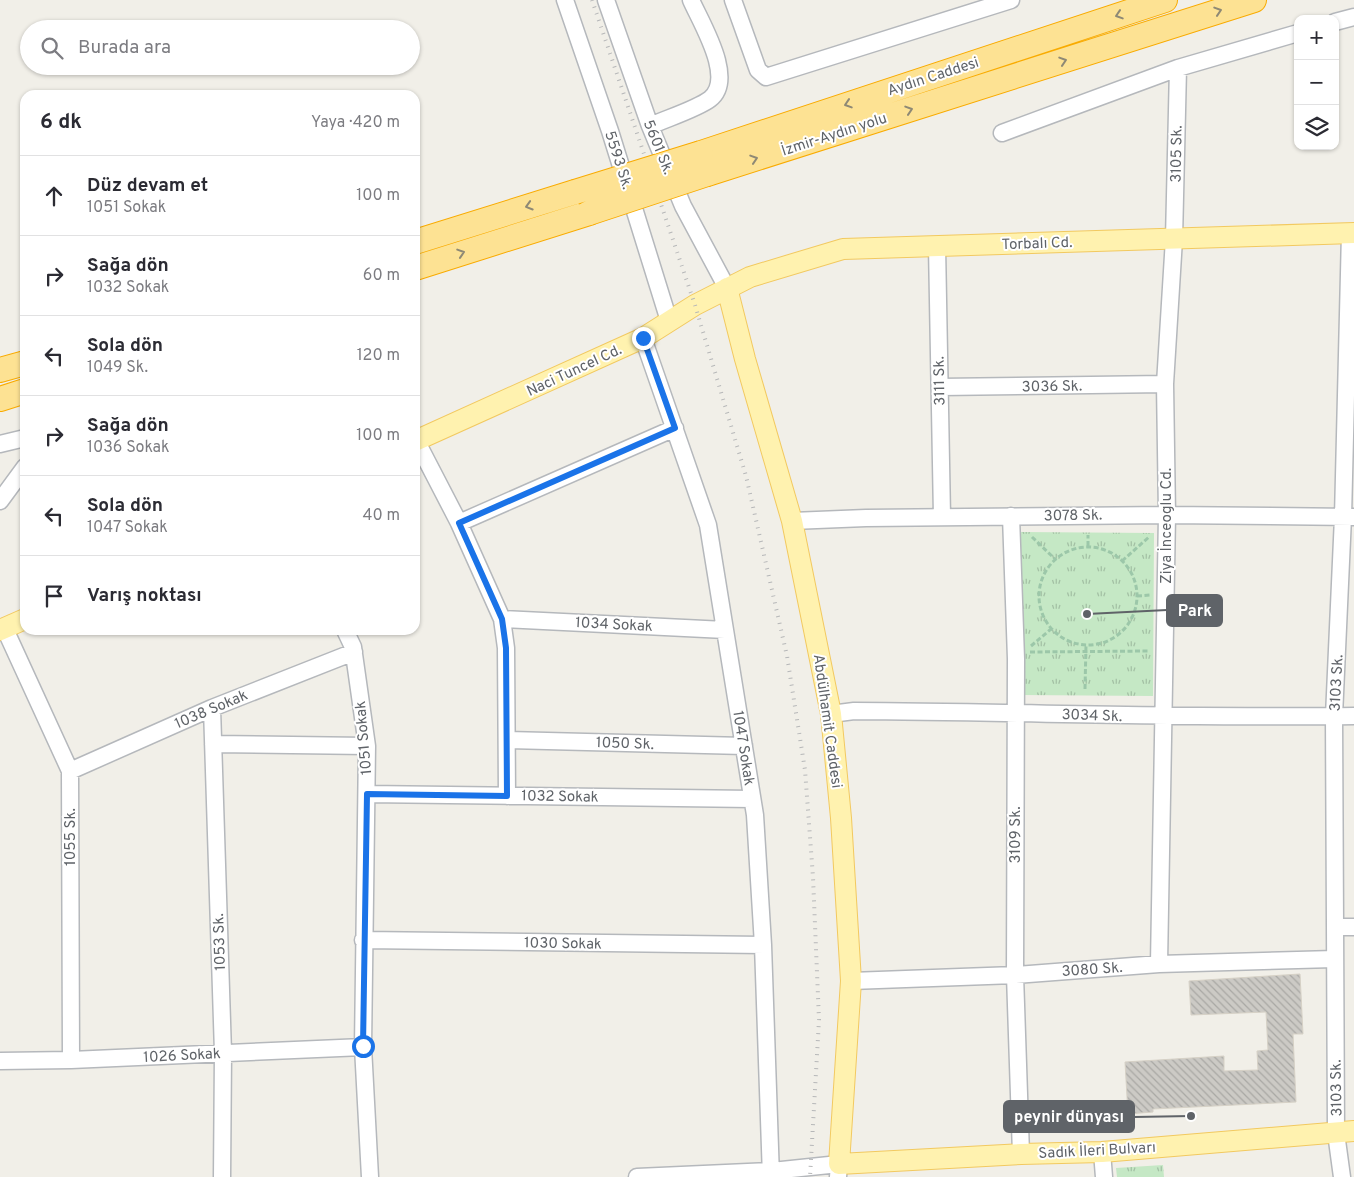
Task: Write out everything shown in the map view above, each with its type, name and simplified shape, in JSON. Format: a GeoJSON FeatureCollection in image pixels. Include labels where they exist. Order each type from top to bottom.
{"type":"FeatureCollection","features":[{"type":"Feature","properties":{"kind":"highway","name":"Aydın Caddesi"},"geometry":{"type":"LineString","coordinates":[[704,163],[1165,0]]}},
{"type":"Feature","properties":{"kind":"highway","name":"İzmir-Aydın yolu"},"geometry":{"type":"LineString","coordinates":[[420,240],[576,192],[704,163],[1254,0]]}},
{"type":"Feature","properties":{"kind":"highway","name":"İzmir-Aydın yolu"},"geometry":{"type":"LineString","coordinates":[[420,266],[589,213],[704,163]]}},
{"type":"Feature","properties":{"kind":"highway"},"geometry":{"type":"LineString","coordinates":[[0,370],[20,364]]}},
{"type":"Feature","properties":{"kind":"highway"},"geometry":{"type":"LineString","coordinates":[[0,399],[20,393]]}},
{"type":"Feature","properties":{"kind":"main road","name":"Torbalı Cd."},"geometry":{"type":"LineString","coordinates":[[727,288],[750,277],[843,249],[1352,233]]}},
{"type":"Feature","properties":{"kind":"main road","name":"Naci Tuncel Cd."},"geometry":{"type":"LineString","coordinates":[[420,439],[643,338],[727,288]]}},
{"type":"Feature","properties":{"kind":"main road","name":"Abdülhamit Caddesi"},"geometry":{"type":"LineString","coordinates":[[727,288],[745,359],[792,521],[830,714],[841,818],[851,981],[838,1171]]}},
{"type":"Feature","properties":{"kind":"main road"},"geometry":{"type":"LineString","coordinates":[[2,629],[20,621]]}},
{"type":"Feature","properties":{"kind":"main road","name":"Sadık İleri Bulvarı"},"geometry":{"type":"LineString","coordinates":[[838,1171],[1021,1154],[1102,1152],[1345,1132]]}},
{"type":"Feature","properties":{"kind":"street","name":"5593 Sk."},"geometry":{"type":"LineString","coordinates":[[565,0],[610,131],[669,321]]}},
{"type":"Feature","properties":{"kind":"street","name":"5601 Sk."},"geometry":{"type":"LineString","coordinates":[[606,0],[650,126],[683,206],[727,288]]}},
{"type":"Feature","properties":{"kind":"street"},"geometry":{"type":"LineString","coordinates":[[733,0],[758,70],[766,77],[1011,0]]}},
{"type":"Feature","properties":{"kind":"street"},"geometry":{"type":"LineString","coordinates":[[650,126],[710,100],[719,86],[718,62],[696,2]]}},
{"type":"Feature","properties":{"kind":"street"},"geometry":{"type":"LineString","coordinates":[[1339,21],[1354,17]]}},
{"type":"Feature","properties":{"kind":"street"},"geometry":{"type":"LineString","coordinates":[[1002,134],[1178,68],[1294,34]]}},
{"type":"Feature","properties":{"kind":"street","name":"3105 Sk."},"geometry":{"type":"LineString","coordinates":[[1174,239],[1178,68]]}},
{"type":"Feature","properties":{"kind":"street","name":"3103 Sk."},"geometry":{"type":"LineString","coordinates":[[1342,1177],[1345,1132],[1334,959],[1334,716],[1349,517],[1352,233]]}},
{"type":"Feature","properties":{"kind":"street","name":"Ziya İnceoglu Cd."},"geometry":{"type":"LineString","coordinates":[[1158,964],[1167,515],[1165,384],[1174,239]]}},
{"type":"Feature","properties":{"kind":"street","name":"3111 Sk."},"geometry":{"type":"LineString","coordinates":[[936,246],[942,517]]}},
{"type":"Feature","properties":{"kind":"street","name":"1047 Sokak"},"geometry":{"type":"LineString","coordinates":[[643,338],[708,525],[744,746],[752,799],[763,945],[771,1174]]}},
{"type":"Feature","properties":{"kind":"street","name":"3036 Sk."},"geometry":{"type":"LineString","coordinates":[[940,387],[1165,384]]}},
{"type":"Feature","properties":{"kind":"street"},"geometry":{"type":"LineString","coordinates":[[459,523],[675,428]]}},
{"type":"Feature","properties":{"kind":"street"},"geometry":{"type":"LineString","coordinates":[[0,444],[20,439]]}},
{"type":"Feature","properties":{"kind":"street"},"geometry":{"type":"LineString","coordinates":[[420,449],[459,523],[502,619],[506,648],[507,796]]}},
{"type":"Feature","properties":{"kind":"street"},"geometry":{"type":"LineString","coordinates":[[0,501],[20,474]]}},
{"type":"Feature","properties":{"kind":"street","name":"3078 Sk."},"geometry":{"type":"LineString","coordinates":[[792,521],[1011,516],[1349,517]]}},
{"type":"Feature","properties":{"kind":"street","name":"3109 Sk."},"geometry":{"type":"LineString","coordinates":[[1011,516],[1016,659],[1015,975],[1021,1154]]}},
{"type":"Feature","properties":{"kind":"street","name":"1034 Sokak"},"geometry":{"type":"LineString","coordinates":[[502,619],[725,630]]}},
{"type":"Feature","properties":{"kind":"street","name":"1055 Sk."},"geometry":{"type":"LineString","coordinates":[[2,629],[70,771],[71,1060]]}},
{"type":"Feature","properties":{"kind":"street","name":"1051 Sokak"},"geometry":{"type":"LineString","coordinates":[[347,635],[354,652],[367,746],[363,1046],[370,1177]]}},
{"type":"Feature","properties":{"kind":"street","name":"1038 Sokak"},"geometry":{"type":"LineString","coordinates":[[70,771],[212,708],[354,652]]}},
{"type":"Feature","properties":{"kind":"street","name":"1053 Sk."},"geometry":{"type":"LineString","coordinates":[[212,708],[223,1053],[222,1177]]}},
{"type":"Feature","properties":{"kind":"street","name":"3034 Sk."},"geometry":{"type":"LineString","coordinates":[[830,714],[854,711],[1015,712],[1164,717],[1354,716]]}},
{"type":"Feature","properties":{"kind":"street","name":"1050 Sk."},"geometry":{"type":"LineString","coordinates":[[507,740],[744,746]]}},
{"type":"Feature","properties":{"kind":"street"},"geometry":{"type":"LineString","coordinates":[[213,744],[367,746]]}},
{"type":"Feature","properties":{"kind":"street","name":"1032 Sokak"},"geometry":{"type":"LineString","coordinates":[[367,794],[752,799]]}},
{"type":"Feature","properties":{"kind":"street"},"geometry":{"type":"LineString","coordinates":[[1335,927],[1354,927]]}},
{"type":"Feature","properties":{"kind":"street","name":"1030 Sokak"},"geometry":{"type":"LineString","coordinates":[[364,940],[763,945]]}},
{"type":"Feature","properties":{"kind":"street","name":"3080 Sk."},"geometry":{"type":"LineString","coordinates":[[851,981],[1015,975],[1158,964],[1334,959]]}},
{"type":"Feature","properties":{"kind":"street","name":"1026 Sokak"},"geometry":{"type":"LineString","coordinates":[[0,1062],[363,1046]]}},
{"type":"Feature","properties":{"kind":"street"},"geometry":{"type":"LineString","coordinates":[[1102,1152],[1104,1177]]}},
{"type":"Feature","properties":{"kind":"street"},"geometry":{"type":"LineString","coordinates":[[637,1177],[838,1171]]}},
{"type":"Feature","properties":{"kind":"path"},"geometry":{"type":"LineString","coordinates":[[1088,535],[1088,546]]}},
{"type":"Feature","properties":{"kind":"path"},"geometry":{"type":"LineString","coordinates":[[1032,537],[1055,559]]}},
{"type":"Feature","properties":{"kind":"path"},"geometry":{"type":"LineString","coordinates":[[1122,561],[1149,537]]}},
{"type":"Feature","properties":{"kind":"path"},"geometry":{"type":"LineString","coordinates":[[1088,546],[1102,548],[1116,555],[1122,561],[1135,580],[1137,596],[1135,612],[1126,627],[1113,638],[1098,644],[1086,645],[1064,640],[1051,629],[1042,614],[1038,598],[1040,582],[1047,568],[1055,559],[1071,549],[1088,546]]}},
{"type":"Feature","properties":{"kind":"path"},"geometry":{"type":"LineString","coordinates":[[1137,596],[1151,595]]}},
{"type":"Feature","properties":{"kind":"path"},"geometry":{"type":"LineString","coordinates":[[1051,629],[1024,652],[1164,651]]}},
{"type":"Feature","properties":{"kind":"path"},"geometry":{"type":"LineString","coordinates":[[1085,689],[1086,645]]}},
{"type":"Feature","properties":{"kind":"green space"},"geometry":{"type":"Polygon","coordinates":[[[1021,532],[1154,533],[1153,696],[1020,695],[1021,532]]]}},
{"type":"Feature","properties":{"kind":"green space"},"geometry":{"type":"Polygon","coordinates":[[[1163,1165],[1164,1177],[1117,1177],[1116,1168],[1163,1165]]]}},
{"type":"Feature","properties":{"kind":"building"},"geometry":{"type":"Polygon","coordinates":[[[1300,974],[1303,1034],[1293,1034],[1296,1102],[1153,1109],[1153,1112],[1128,1114],[1125,1062],[1224,1056],[1224,1071],[1258,1070],[1257,1051],[1268,1050],[1266,1012],[1191,1015],[1189,981],[1300,974]]]}},
{"type":"Feature","properties":{"kind":"railway"},"geometry":{"type":"LineString","coordinates":[[592,0],[695,305],[746,476],[787,656],[805,770],[813,877],[819,1020],[810,1177]]}},
{"type":"Feature","properties":{"kind":"place","name":"Park"},"geometry":{"type":"Point","coordinates":[1087,614]}},
{"type":"Feature","properties":{"kind":"place","name":"peynir dünyası"},"geometry":{"type":"Point","coordinates":[1191,1116]}},
{"type":"Feature","properties":{"kind":"route"},"geometry":{"type":"LineString","coordinates":[[363,1046],[367,794],[507,796],[506,648],[502,619],[459,523],[675,428],[643,338]]}}]}
